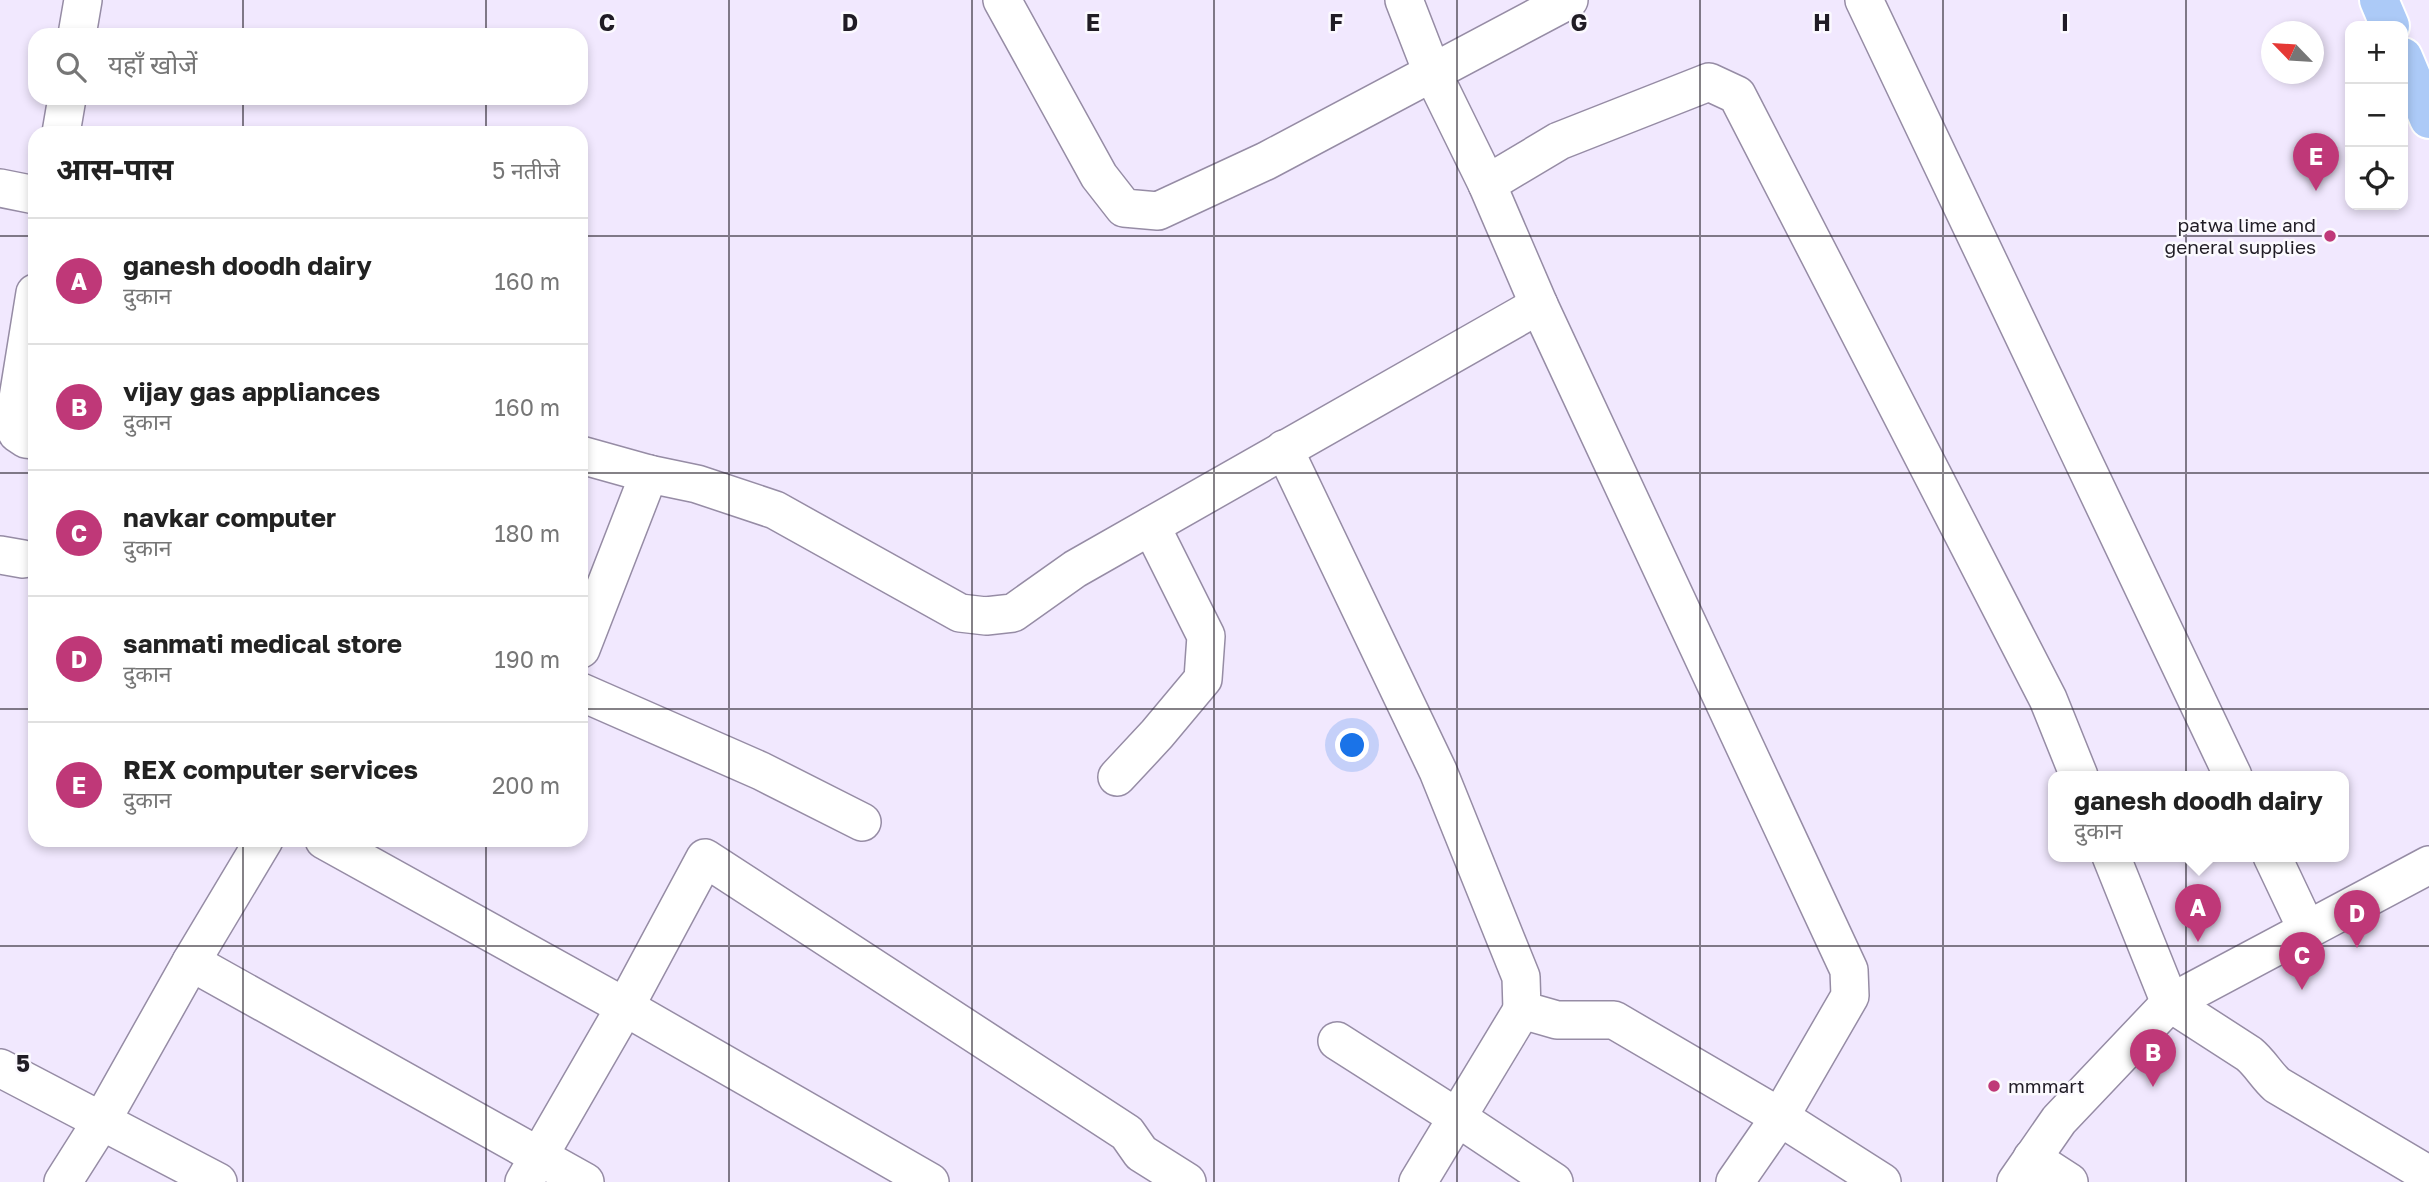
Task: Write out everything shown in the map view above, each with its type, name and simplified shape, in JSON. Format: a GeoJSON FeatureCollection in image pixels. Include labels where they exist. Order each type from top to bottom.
{"type":"FeatureCollection","features":[{"type":"Feature","properties":{"kind":"main road"},"geometry":{"type":"LineString","coordinates":[[2379,0],[2388,21]]}},
{"type":"Feature","properties":{"kind":"main road"},"geometry":{"type":"LineString","coordinates":[[2408,69],[2429,119]]}},
{"type":"Feature","properties":{"kind":"street"},"geometry":{"type":"LineString","coordinates":[[78,28],[83,0]]}},
{"type":"Feature","properties":{"kind":"street"},"geometry":{"type":"LineString","coordinates":[[1002,0],[1099,176],[1125,208],[1158,211],[1265,161],[1569,0]]}},
{"type":"Feature","properties":{"kind":"street"},"geometry":{"type":"LineString","coordinates":[[1404,0],[1432,72],[1487,184],[1539,305],[1849,970],[1850,996],[1780,1117],[1735,1182]]}},
{"type":"Feature","properties":{"kind":"street"},"geometry":{"type":"LineString","coordinates":[[1864,0],[2231,771]]}},
{"type":"Feature","properties":{"kind":"street"},"geometry":{"type":"LineString","coordinates":[[1487,184],[1559,141],[1709,82],[1737,95],[2048,699],[2077,771]]}},
{"type":"Feature","properties":{"kind":"street"},"geometry":{"type":"LineString","coordinates":[[62,126],[66,105]]}},
{"type":"Feature","properties":{"kind":"street"},"geometry":{"type":"LineString","coordinates":[[0,188],[28,194]]}},
{"type":"Feature","properties":{"kind":"street"},"geometry":{"type":"LineString","coordinates":[[588,457],[696,484],[775,510],[960,613],[986,616],[1013,613],[1075,569],[1539,305]]}},
{"type":"Feature","properties":{"kind":"street"},"geometry":{"type":"LineString","coordinates":[[28,336],[14,423],[17,433],[28,439]]}},
{"type":"Feature","properties":{"kind":"street"},"geometry":{"type":"LineString","coordinates":[[1283,449],[1438,771],[1521,976],[1522,1010],[1418,1182]]}},
{"type":"Feature","properties":{"kind":"street"},"geometry":{"type":"LineString","coordinates":[[588,631],[649,474]]}},
{"type":"Feature","properties":{"kind":"street"},"geometry":{"type":"LineString","coordinates":[[1117,778],[1203,679],[1206,636],[1151,526]]}},
{"type":"Feature","properties":{"kind":"street"},"geometry":{"type":"LineString","coordinates":[[588,695],[761,771],[862,822]]}},
{"type":"Feature","properties":{"kind":"street"},"geometry":{"type":"LineString","coordinates":[[63,1182],[101,1122],[260,847]]}},
{"type":"Feature","properties":{"kind":"street"},"geometry":{"type":"LineString","coordinates":[[337,847],[625,1007],[930,1182]]}},
{"type":"Feature","properties":{"kind":"street"},"geometry":{"type":"LineString","coordinates":[[532,1169],[625,1007],[705,858],[1127,1133],[1141,1153],[1187,1182]]}},
{"type":"Feature","properties":{"kind":"street"},"geometry":{"type":"LineString","coordinates":[[2113,862],[2171,1003],[2249,1054],[2260,1063],[2264,1074],[2277,1085],[2429,1175]]}},
{"type":"Feature","properties":{"kind":"street"},"geometry":{"type":"LineString","coordinates":[[2275,862],[2307,930]]}},
{"type":"Feature","properties":{"kind":"street"},"geometry":{"type":"LineString","coordinates":[[2069,1182],[2024,1170],[2060,1119],[2171,1003],[2429,865]]}},
{"type":"Feature","properties":{"kind":"street"},"geometry":{"type":"LineString","coordinates":[[191,962],[532,1169],[585,1182]]}},
{"type":"Feature","properties":{"kind":"street"},"geometry":{"type":"LineString","coordinates":[[1522,1010],[1557,1020],[1614,1020],[1780,1117],[1882,1182]]}},
{"type":"Feature","properties":{"kind":"street"},"geometry":{"type":"LineString","coordinates":[[1337,1041],[1553,1182]]}},
{"type":"Feature","properties":{"kind":"street"},"geometry":{"type":"LineString","coordinates":[[0,1068],[218,1182]]}},
{"type":"Feature","properties":{"kind":"place","name":"REX computer services"},"geometry":{"type":"Point","coordinates":[2316,191]}},
{"type":"Feature","properties":{"kind":"place","name":"patwa lime and general supplies"},"geometry":{"type":"Point","coordinates":[2330,236]}},
{"type":"Feature","properties":{"kind":"place","name":"ganesh doodh dairy"},"geometry":{"type":"Point","coordinates":[2198,942]}},
{"type":"Feature","properties":{"kind":"place","name":"sanmati medical store"},"geometry":{"type":"Point","coordinates":[2357,948]}},
{"type":"Feature","properties":{"kind":"place","name":"navkar computer"},"geometry":{"type":"Point","coordinates":[2302,990]}},
{"type":"Feature","properties":{"kind":"place","name":"mmmart"},"geometry":{"type":"Point","coordinates":[1994,1086]}},
{"type":"Feature","properties":{"kind":"place","name":"vijay gas appliances"},"geometry":{"type":"Point","coordinates":[2153,1087]}}]}
